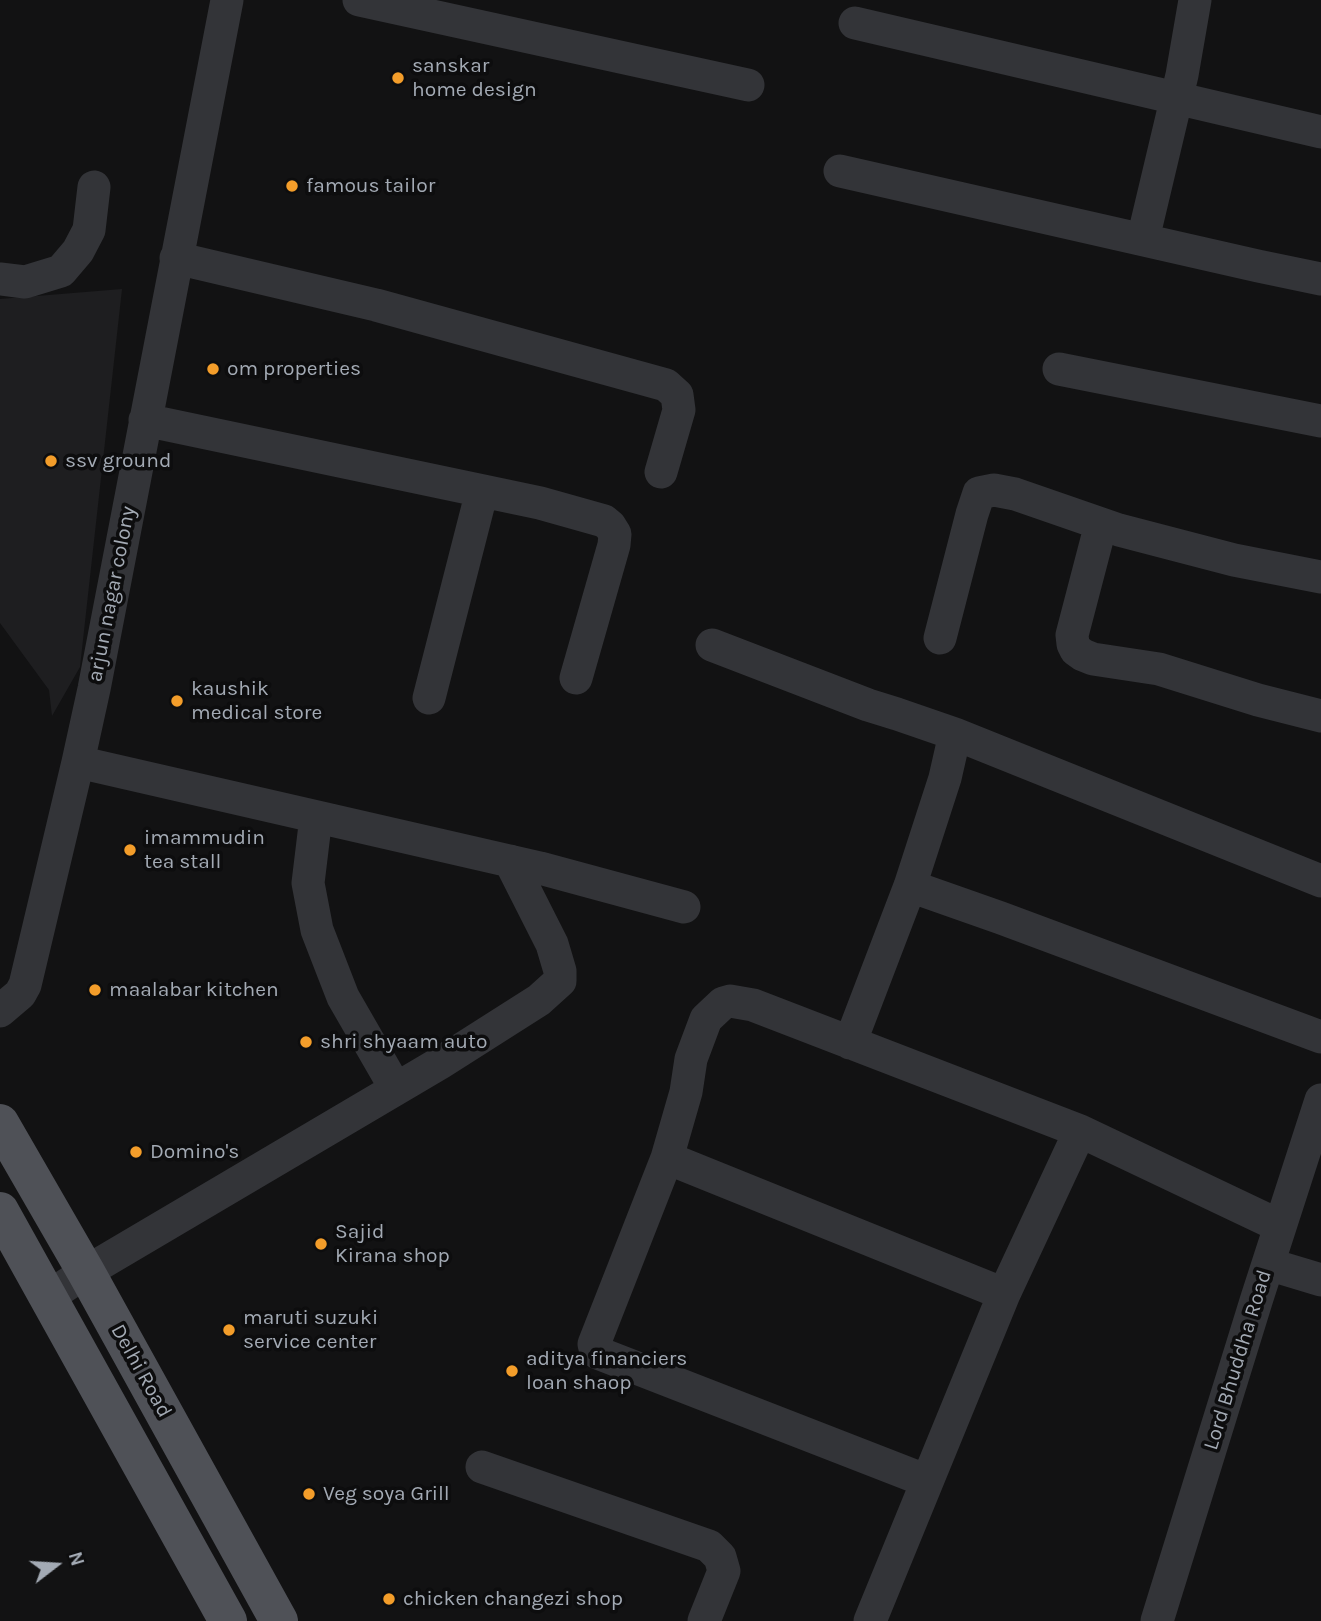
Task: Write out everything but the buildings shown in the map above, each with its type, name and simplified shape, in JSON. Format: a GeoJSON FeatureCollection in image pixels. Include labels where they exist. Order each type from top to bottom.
{"type":"FeatureCollection","features":[{"type":"Feature","properties":{"kind":"main road","name":"Delhi Road"},"geometry":{"type":"LineString","coordinates":[[0,1123],[86,1272],[279,1621]]}},
{"type":"Feature","properties":{"kind":"main road"},"geometry":{"type":"LineString","coordinates":[[1,1216],[228,1621]]}},
{"type":"Feature","properties":{"kind":"street","name":"arjun nagar colony"},"geometry":{"type":"LineString","coordinates":[[0,1012],[20,994],[25,985],[78,762],[227,0]]}},
{"type":"Feature","properties":{"kind":"street"},"geometry":{"type":"LineString","coordinates":[[359,0],[748,85]]}},
{"type":"Feature","properties":{"kind":"street"},"geometry":{"type":"LineString","coordinates":[[1143,239],[1177,99],[1195,0]]}},
{"type":"Feature","properties":{"kind":"street"},"geometry":{"type":"LineString","coordinates":[[855,23],[1321,132]]}},
{"type":"Feature","properties":{"kind":"street"},"geometry":{"type":"LineString","coordinates":[[840,171],[1321,279]]}},
{"type":"Feature","properties":{"kind":"street"},"geometry":{"type":"LineString","coordinates":[[0,279],[24,282],[61,271],[78,251],[89,230],[94,187]]}},
{"type":"Feature","properties":{"kind":"street"},"geometry":{"type":"LineString","coordinates":[[176,258],[376,305],[666,385],[677,395],[679,410],[662,472]]}},
{"type":"Feature","properties":{"kind":"street"},"geometry":{"type":"LineString","coordinates":[[1059,369],[1321,421]]}},
{"type":"Feature","properties":{"kind":"street"},"geometry":{"type":"LineString","coordinates":[[145,420],[540,503],[604,521],[615,534],[614,545],[576,678]]}},
{"type":"Feature","properties":{"kind":"street"},"geometry":{"type":"LineString","coordinates":[[940,638],[979,493],[994,490],[1015,494],[1101,524],[1234,560],[1321,577]]}},
{"type":"Feature","properties":{"kind":"street"},"geometry":{"type":"LineString","coordinates":[[429,698],[482,491]]}},
{"type":"Feature","properties":{"kind":"street"},"geometry":{"type":"LineString","coordinates":[[1101,524],[1072,635],[1076,650],[1093,659],[1159,669],[1258,700],[1321,716]]}},
{"type":"Feature","properties":{"kind":"street"},"geometry":{"type":"LineString","coordinates":[[712,645],[867,705],[955,734],[1321,881]]}},
{"type":"Feature","properties":{"kind":"street"},"geometry":{"type":"LineString","coordinates":[[850,1043],[910,886],[945,778],[955,734]]}},
{"type":"Feature","properties":{"kind":"street"},"geometry":{"type":"LineString","coordinates":[[78,762],[510,861],[684,907]]}},
{"type":"Feature","properties":{"kind":"street"},"geometry":{"type":"LineString","coordinates":[[316,817],[308,883],[317,930],[343,997],[396,1089]]}},
{"type":"Feature","properties":{"kind":"street"},"geometry":{"type":"LineString","coordinates":[[48,1297],[440,1063],[539,1000],[560,981],[552,944],[510,861]]}},
{"type":"Feature","properties":{"kind":"street"},"geometry":{"type":"LineString","coordinates":[[910,886],[1321,1037]]}},
{"type":"Feature","properties":{"kind":"street"},"geometry":{"type":"LineString","coordinates":[[927,1481],[598,1353],[595,1348],[594,1343],[667,1158],[686,1092],[691,1059],[706,1019],[723,1003],[730,1001],[753,1006],[1080,1131],[1280,1226]]}},
{"type":"Feature","properties":{"kind":"street","name":"Lord Bhuddha Road"},"geometry":{"type":"LineString","coordinates":[[1157,1621],[1321,1100]]}},
{"type":"Feature","properties":{"kind":"street"},"geometry":{"type":"LineString","coordinates":[[870,1621],[1004,1294],[1080,1131]]}},
{"type":"Feature","properties":{"kind":"street"},"geometry":{"type":"LineString","coordinates":[[667,1158],[1004,1294]]}},
{"type":"Feature","properties":{"kind":"street"},"geometry":{"type":"LineString","coordinates":[[1268,1264],[1321,1280]]}},
{"type":"Feature","properties":{"kind":"street"},"geometry":{"type":"LineString","coordinates":[[482,1468],[709,1546],[720,1558],[724,1571],[704,1621]]}},
{"type":"Feature","properties":{"kind":"shaded area","name":"ssv ground"},"geometry":{"type":"Polygon","coordinates":[[[122,289],[80,667],[52,716],[49,690],[0,623],[0,299],[122,289]]]}},
{"type":"Feature","properties":{"kind":"place","name":"sanskar home design"},"geometry":{"type":"Point","coordinates":[398,78]}},
{"type":"Feature","properties":{"kind":"place","name":"famous tailor"},"geometry":{"type":"Point","coordinates":[292,186]}},
{"type":"Feature","properties":{"kind":"place","name":"om properties"},"geometry":{"type":"Point","coordinates":[213,369]}},
{"type":"Feature","properties":{"kind":"place","name":"ssv ground"},"geometry":{"type":"Point","coordinates":[51,461]}},
{"type":"Feature","properties":{"kind":"place","name":"kaushik medical store"},"geometry":{"type":"Point","coordinates":[177,701]}},
{"type":"Feature","properties":{"kind":"place","name":"imammudin tea stall"},"geometry":{"type":"Point","coordinates":[130,850]}},
{"type":"Feature","properties":{"kind":"place","name":"maalabar kitchen"},"geometry":{"type":"Point","coordinates":[95,990]}},
{"type":"Feature","properties":{"kind":"place","name":"shri shyaam auto"},"geometry":{"type":"Point","coordinates":[306,1042]}},
{"type":"Feature","properties":{"kind":"place","name":"Domino's"},"geometry":{"type":"Point","coordinates":[136,1152]}},
{"type":"Feature","properties":{"kind":"place","name":"Sajid Kirana shop"},"geometry":{"type":"Point","coordinates":[321,1244]}},
{"type":"Feature","properties":{"kind":"place","name":"maruti suzuki service center"},"geometry":{"type":"Point","coordinates":[229,1330]}},
{"type":"Feature","properties":{"kind":"place","name":"aditya financiers loan shaop"},"geometry":{"type":"Point","coordinates":[512,1371]}},
{"type":"Feature","properties":{"kind":"place","name":"Veg soya Grill"},"geometry":{"type":"Point","coordinates":[309,1494]}},
{"type":"Feature","properties":{"kind":"place","name":"chicken changezi shop"},"geometry":{"type":"Point","coordinates":[389,1599]}}]}
